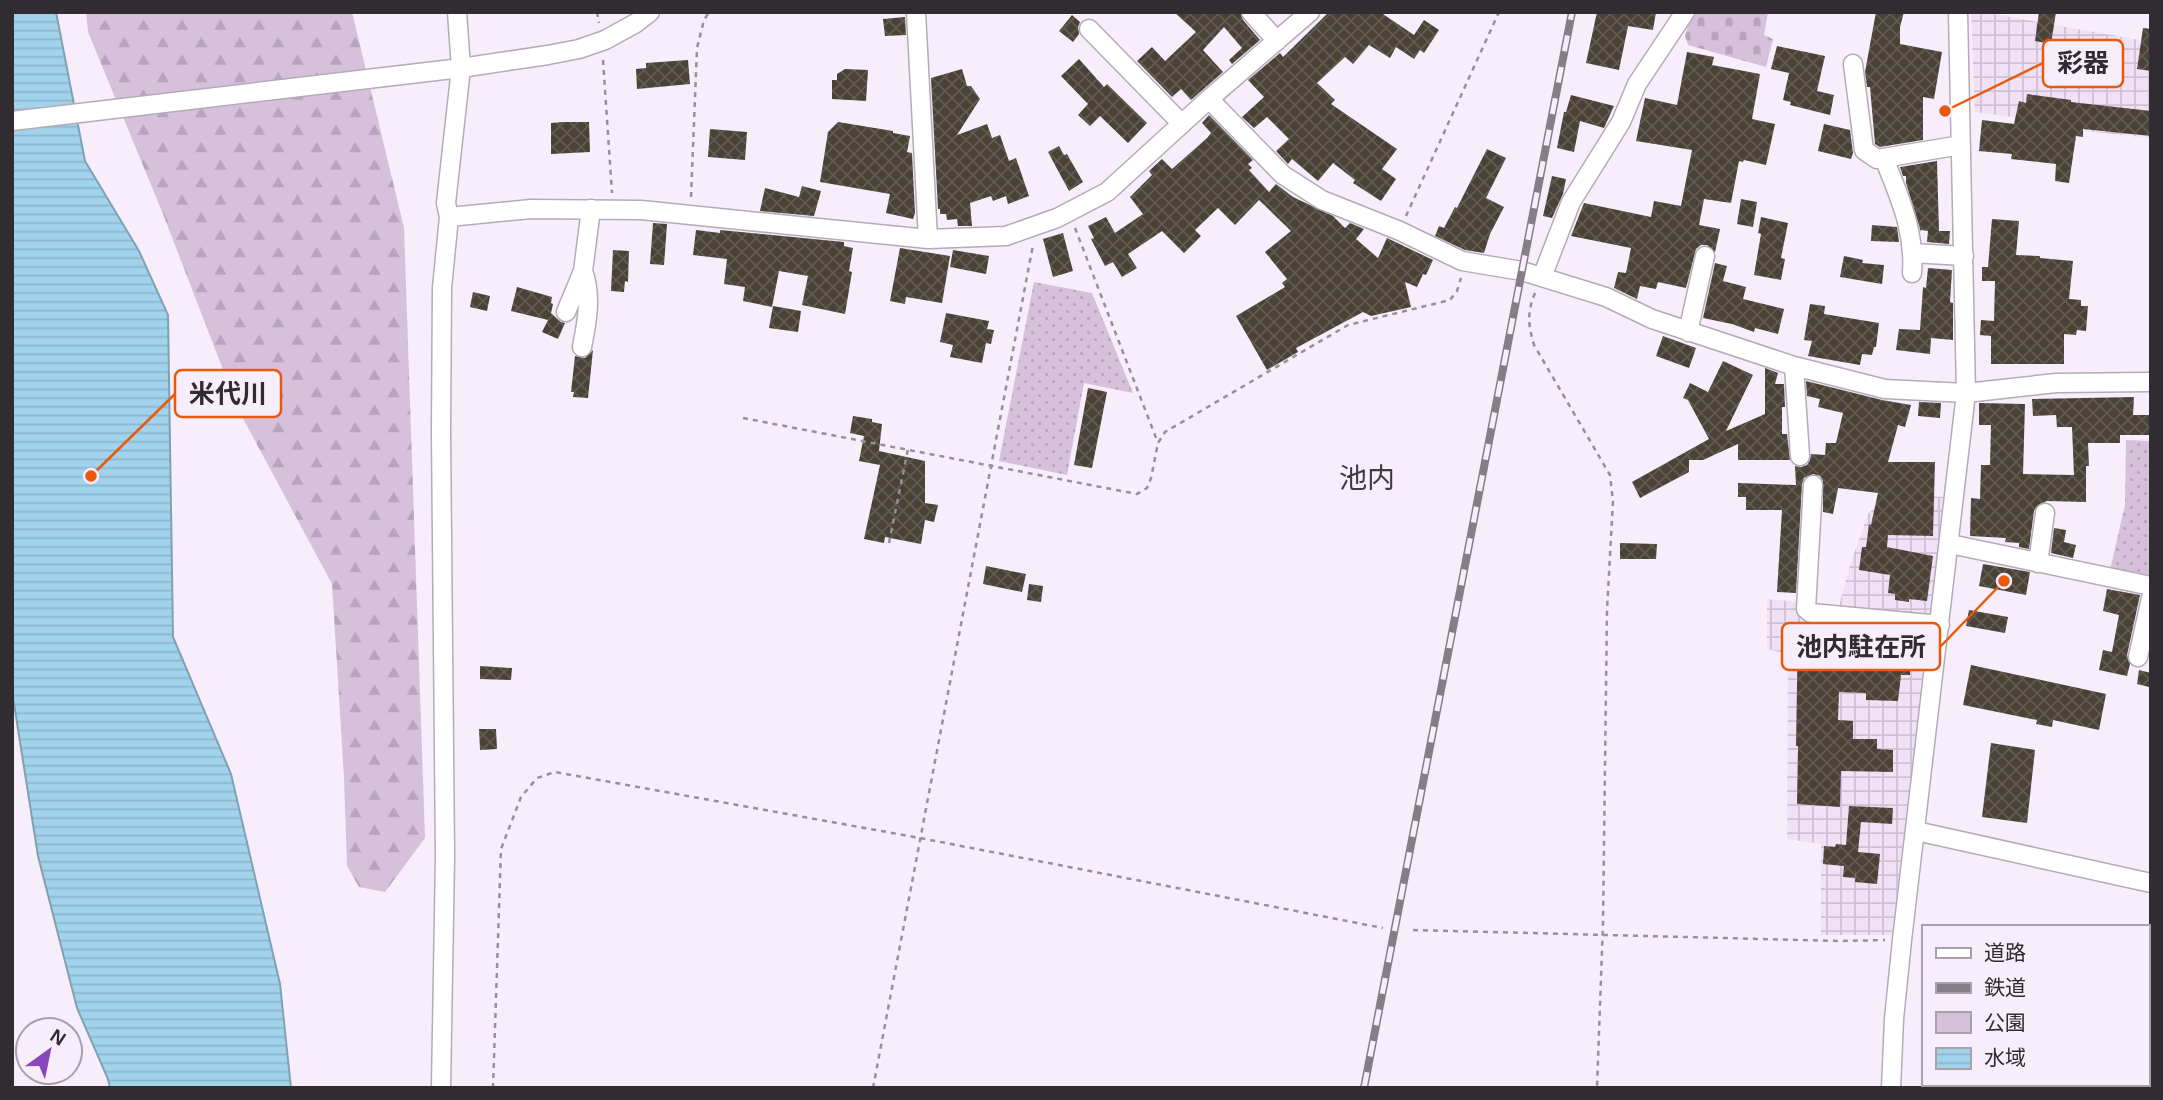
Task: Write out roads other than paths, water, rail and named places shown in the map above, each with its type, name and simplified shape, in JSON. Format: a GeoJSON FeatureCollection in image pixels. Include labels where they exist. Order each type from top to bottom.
{"type":"FeatureCollection","features":[{"type":"Feature","properties":{"kind":"street"},"geometry":{"type":"LineString","coordinates":[[441,1088],[445,857],[442,288],[449,217],[446,203],[461,68],[457,12]]}},
{"type":"Feature","properties":{"kind":"street"},"geometry":{"type":"LineString","coordinates":[[12,121],[461,68],[579,49],[605,40],[650,12]]}},
{"type":"Feature","properties":{"kind":"street"},"geometry":{"type":"LineString","coordinates":[[916,12],[928,239]]}},
{"type":"Feature","properties":{"kind":"street"},"geometry":{"type":"LineString","coordinates":[[1251,12],[1277,41]]}},
{"type":"Feature","properties":{"kind":"street"},"geometry":{"type":"LineString","coordinates":[[449,217],[531,209],[613,209],[690,214],[928,239],[1006,236],[1069,212],[1107,192],[1310,12]]}},
{"type":"Feature","properties":{"kind":"street"},"geometry":{"type":"LineString","coordinates":[[1542,277],[1571,202],[1621,122],[1637,83],[1685,12]]}},
{"type":"Feature","properties":{"kind":"street"},"geometry":{"type":"LineString","coordinates":[[1891,1088],[1894,1019],[1902,940],[1966,393],[1958,12]]}},
{"type":"Feature","properties":{"kind":"street"},"geometry":{"type":"LineString","coordinates":[[1089,30],[1182,124]]}},
{"type":"Feature","properties":{"kind":"street"},"geometry":{"type":"LineString","coordinates":[[1853,64],[1864,150],[1877,159],[1961,145]]}},
{"type":"Feature","properties":{"kind":"street"},"geometry":{"type":"LineString","coordinates":[[1209,99],[1283,175],[1322,200],[1400,231],[1462,261],[1522,271],[1606,297],[1688,332],[1794,366],[1885,389],[1966,393],[2056,383],[2151,382]]}},
{"type":"Feature","properties":{"kind":"street"},"geometry":{"type":"LineString","coordinates":[[1884,158],[1910,229],[1912,273]]}},
{"type":"Feature","properties":{"kind":"street"},"geometry":{"type":"LineString","coordinates":[[566,312],[583,271],[591,209]]}},
{"type":"Feature","properties":{"kind":"street"},"geometry":{"type":"LineString","coordinates":[[1912,253],[1964,256]]}},
{"type":"Feature","properties":{"kind":"street"},"geometry":{"type":"LineString","coordinates":[[1688,332],[1705,256]]}},
{"type":"Feature","properties":{"kind":"street"},"geometry":{"type":"LineString","coordinates":[[582,347],[589,314],[583,271]]}},
{"type":"Feature","properties":{"kind":"street"},"geometry":{"type":"LineString","coordinates":[[1794,366],[1800,456]]}},
{"type":"Feature","properties":{"kind":"street"},"geometry":{"type":"LineString","coordinates":[[1813,485],[1806,609],[1811,613],[1940,625]]}},
{"type":"Feature","properties":{"kind":"street"},"geometry":{"type":"LineString","coordinates":[[2038,564],[2045,513]]}},
{"type":"Feature","properties":{"kind":"street"},"geometry":{"type":"LineString","coordinates":[[1950,544],[2151,586]]}},
{"type":"Feature","properties":{"kind":"street"},"geometry":{"type":"LineString","coordinates":[[2138,657],[2151,598]]}},
{"type":"Feature","properties":{"kind":"street"},"geometry":{"type":"LineString","coordinates":[[1916,831],[2151,883]]}},
{"type":"Feature","properties":{"kind":"water"},"geometry":{"type":"Polygon","coordinates":[[[12,12],[56,12],[85,161],[139,251],[168,315],[173,637],[231,774],[280,984],[291,1088],[110,1088],[84,1024],[84,1016],[80,1016],[77,1008],[38,856],[12,691],[12,12]]]}},
{"type":"Feature","properties":{"kind":"railway"},"geometry":{"type":"LineString","coordinates":[[1364,1088],[1572,12]]}},
{"type":"Feature","properties":{"kind":"place","name":"彩器"},"geometry":{"type":"Point","coordinates":[1945,111]}},
{"type":"Feature","properties":{"kind":"place","name":"米代川"},"geometry":{"type":"Point","coordinates":[91,476]}},
{"type":"Feature","properties":{"kind":"place","name":"池内駐在所"},"geometry":{"type":"Point","coordinates":[2004,581]}},
{"type":"Feature","properties":{"kind":"district","name":"池内"},"geometry":{"type":"Point","coordinates":[1367,478]}}]}
